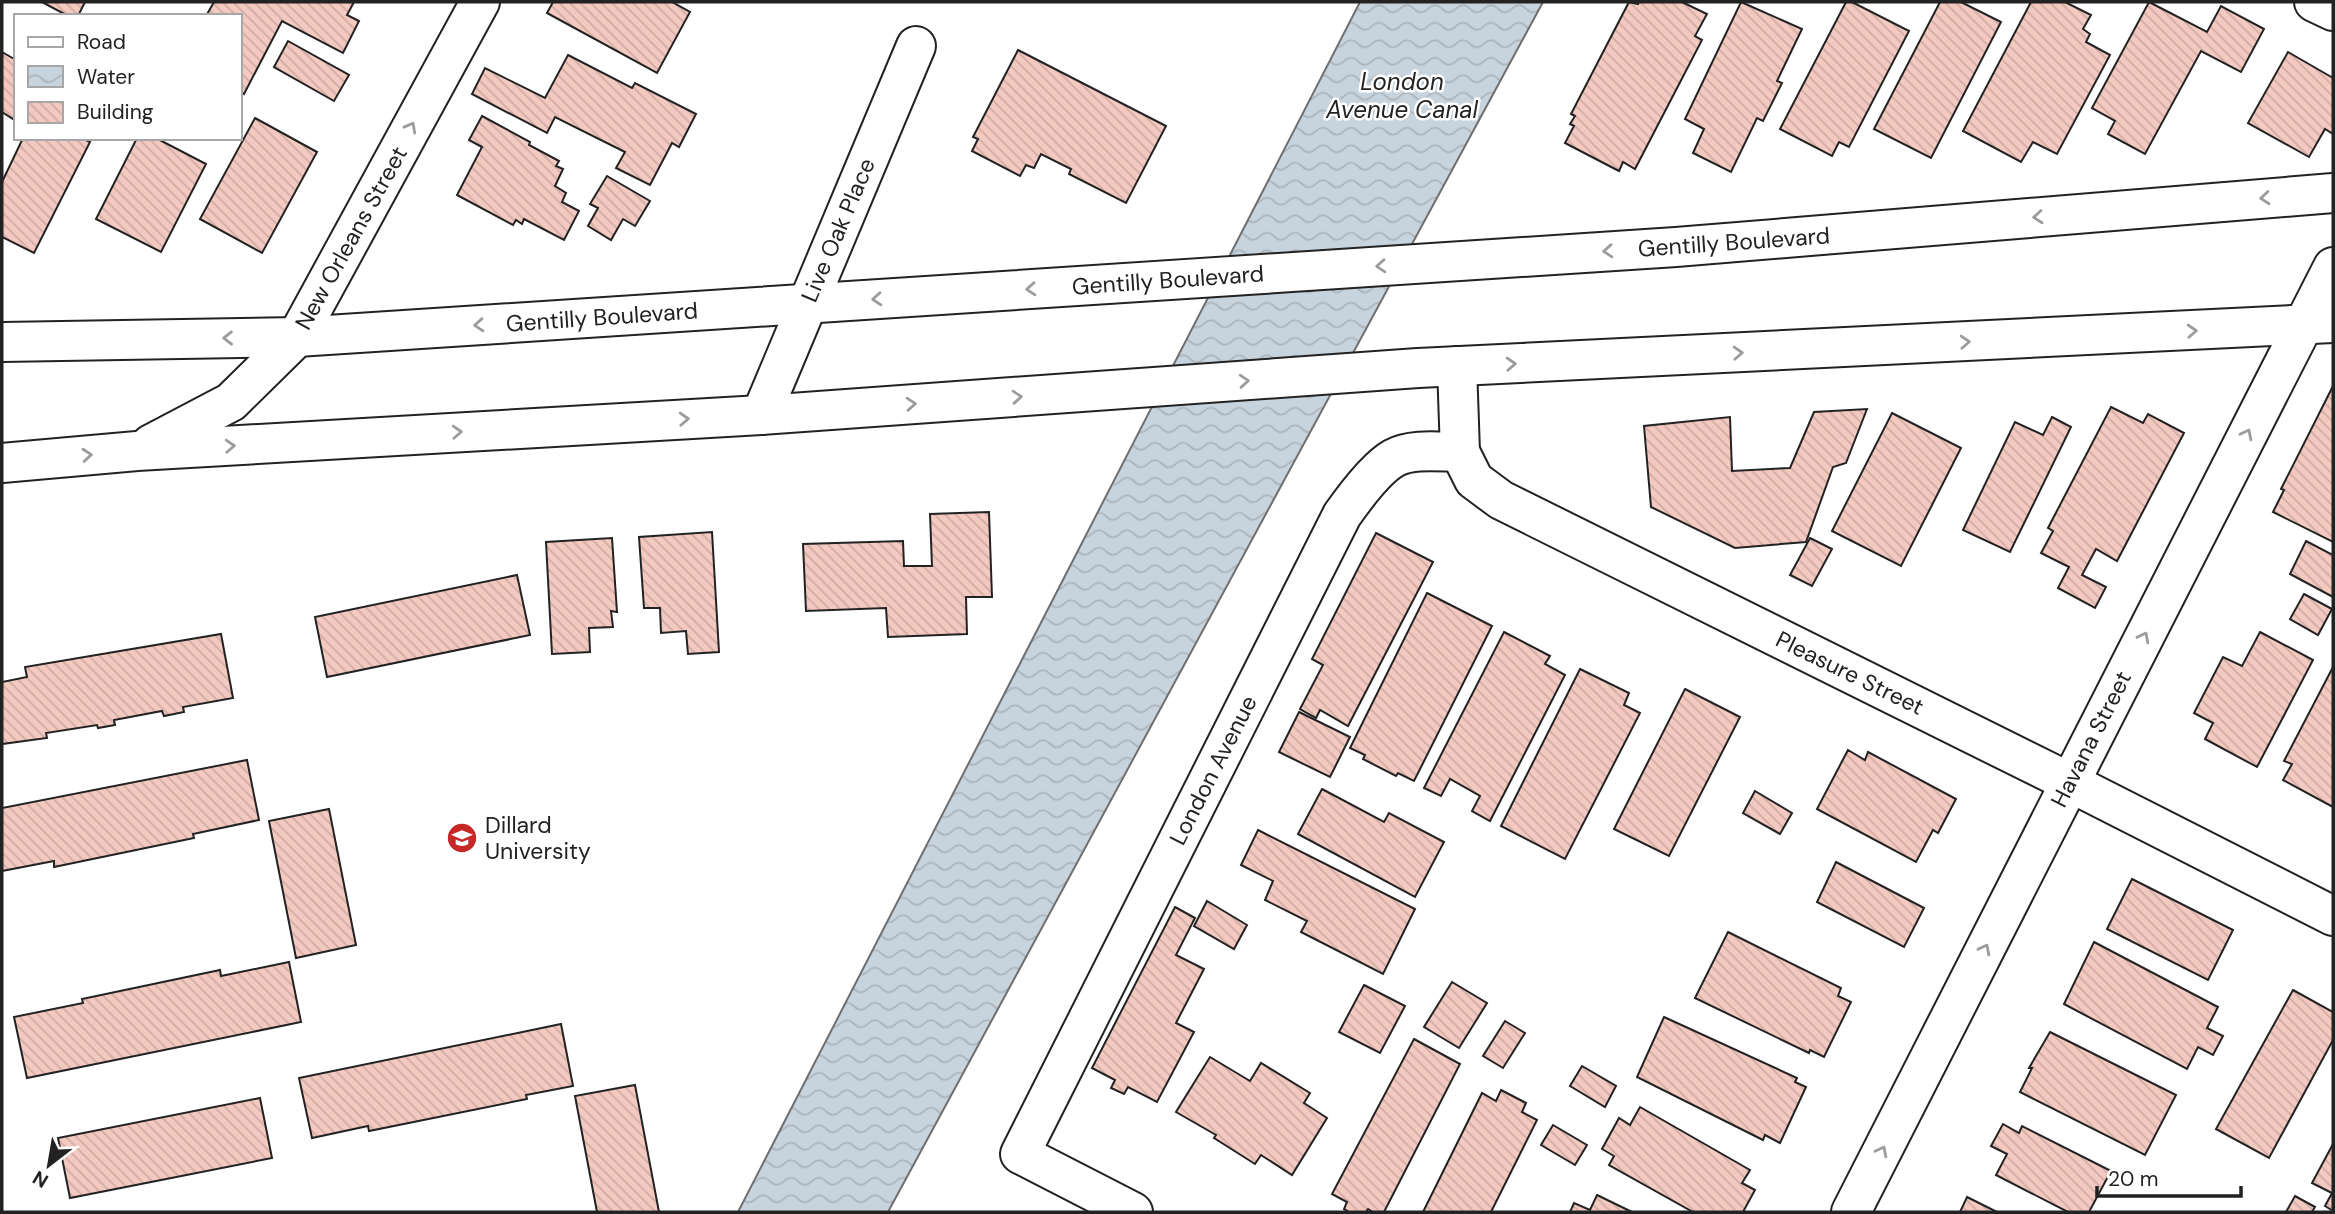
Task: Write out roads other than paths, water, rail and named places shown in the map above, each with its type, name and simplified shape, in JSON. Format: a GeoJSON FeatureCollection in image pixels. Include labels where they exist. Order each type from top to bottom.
{"type":"FeatureCollection","features":[{"type":"Feature","properties":{"kind":"main road","name":"New Orleans Street"},"geometry":{"type":"LineString","coordinates":[[137,451],[232,402],[296,337],[480,2]]}},
{"type":"Feature","properties":{"kind":"main road"},"geometry":{"type":"LineString","coordinates":[[2314,2],[2333,11]]}},
{"type":"Feature","properties":{"kind":"main road","name":"Live Oak Place"},"geometry":{"type":"LineString","coordinates":[[761,415],[916,46]]}},
{"type":"Feature","properties":{"kind":"main road","name":"Gentilly Boulevard"},"geometry":{"type":"LineString","coordinates":[[2,342],[296,337],[1676,247],[2333,193]]}},
{"type":"Feature","properties":{"kind":"main road","name":"Havana Street"},"geometry":{"type":"LineString","coordinates":[[1851,1212],[2069,782],[2318,325],[2333,267]]}},
{"type":"Feature","properties":{"kind":"main road"},"geometry":{"type":"LineString","coordinates":[[2,463],[137,451],[761,415],[1418,368],[2318,325]]}},
{"type":"Feature","properties":{"kind":"main road","name":"Pleasure Street"},"geometry":{"type":"LineString","coordinates":[[1458,366],[1460,452],[1474,480],[1502,500],[2333,916]]}},
{"type":"Feature","properties":{"kind":"main road","name":"London Avenue"},"geometry":{"type":"LineString","coordinates":[[1133,1212],[1020,1154],[1342,515],[1356,495],[1394,457],[1413,453],[1460,452]]}},
{"type":"Feature","properties":{"kind":"water","name":"London Avenue Canal"},"geometry":{"type":"Polygon","coordinates":[[[1360,2],[1543,2],[888,1212],[738,1212],[1360,2]]]}},
{"type":"Feature","properties":{"kind":"place","name":"Dillard University"},"geometry":{"type":"Point","coordinates":[462,838]}}]}
